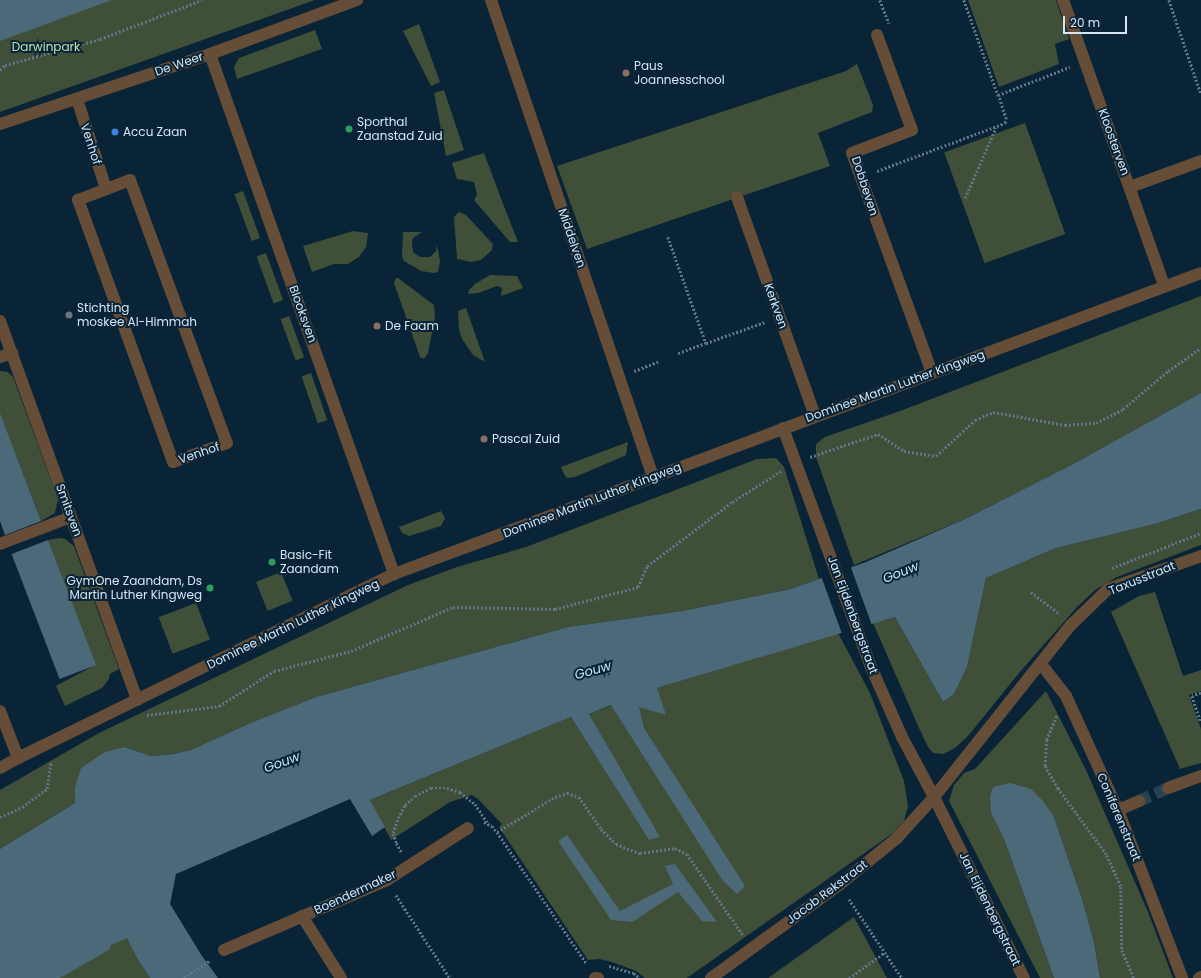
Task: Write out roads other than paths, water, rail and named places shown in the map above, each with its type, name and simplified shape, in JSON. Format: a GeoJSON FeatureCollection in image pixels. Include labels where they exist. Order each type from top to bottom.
{"type":"FeatureCollection","features":[{"type":"Feature","properties":{"kind":"street","name":"De Weer"},"geometry":{"type":"LineString","coordinates":[[0,124],[210,54],[357,0]]}},
{"type":"Feature","properties":{"kind":"street","name":"Kloosterven"},"geometry":{"type":"LineString","coordinates":[[1063,0],[1164,285]]}},
{"type":"Feature","properties":{"kind":"street","name":"Middelven"},"geometry":{"type":"LineString","coordinates":[[492,4],[653,477]]}},
{"type":"Feature","properties":{"kind":"street","name":"Dobbeven"},"geometry":{"type":"LineString","coordinates":[[877,35],[912,130],[852,153],[932,373]]}},
{"type":"Feature","properties":{"kind":"street","name":"Blooksven"},"geometry":{"type":"LineString","coordinates":[[210,54],[394,574]]}},
{"type":"Feature","properties":{"kind":"street","name":"Venhof"},"geometry":{"type":"LineString","coordinates":[[77,98],[106,189]]}},
{"type":"Feature","properties":{"kind":"street"},"geometry":{"type":"LineString","coordinates":[[1130,187],[1201,161]]}},
{"type":"Feature","properties":{"kind":"street","name":"Venhof"},"geometry":{"type":"LineString","coordinates":[[130,180],[227,443],[173,462],[78,200],[106,189],[130,180]]}},
{"type":"Feature","properties":{"kind":"street","name":"Kerkven"},"geometry":{"type":"LineString","coordinates":[[737,197],[814,416]]}},
{"type":"Feature","properties":{"kind":"street","name":"Dominee Martin Luther Kingweg"},"geometry":{"type":"LineString","coordinates":[[0,768],[394,574],[1201,272]]}},
{"type":"Feature","properties":{"kind":"street","name":"Smitsven"},"geometry":{"type":"LineString","coordinates":[[0,321],[6,355],[71,517],[137,700]]}},
{"type":"Feature","properties":{"kind":"street","name":"Jan Eijdenbergstraat"},"geometry":{"type":"LineString","coordinates":[[783,428],[871,667],[902,737],[934,797],[1019,976]]}},
{"type":"Feature","properties":{"kind":"street"},"geometry":{"type":"LineString","coordinates":[[0,544],[71,517]]}},
{"type":"Feature","properties":{"kind":"street","name":"Taxusstraat"},"geometry":{"type":"LineString","coordinates":[[1041,664],[1072,625],[1108,589],[1201,556]]}},
{"type":"Feature","properties":{"kind":"street"},"geometry":{"type":"LineString","coordinates":[[934,797],[1041,664]]}},
{"type":"Feature","properties":{"kind":"street","name":"Coniferenstraat"},"geometry":{"type":"LineString","coordinates":[[1041,664],[1066,696],[1118,810],[1182,978]]}},
{"type":"Feature","properties":{"kind":"street"},"geometry":{"type":"LineString","coordinates":[[0,711],[18,758]]}},
{"type":"Feature","properties":{"kind":"street"},"geometry":{"type":"LineString","coordinates":[[1168,788],[1201,776]]}},
{"type":"Feature","properties":{"kind":"street","name":"Jacob Rekstraat"},"geometry":{"type":"LineString","coordinates":[[711,978],[839,885],[897,838],[934,797]]}},
{"type":"Feature","properties":{"kind":"street"},"geometry":{"type":"LineString","coordinates":[[1118,810],[1139,801]]}},
{"type":"Feature","properties":{"kind":"street","name":"Boendermaker"},"geometry":{"type":"LineString","coordinates":[[224,950],[387,880],[468,828]]}},
{"type":"Feature","properties":{"kind":"street","name":"Boendermaker"},"geometry":{"type":"LineString","coordinates":[[302,916],[341,978]]}},
{"type":"Feature","properties":{"kind":"water"},"geometry":{"type":"Polygon","coordinates":[[[0,0],[112,0],[0,41],[0,0]]]}},
{"type":"Feature","properties":{"kind":"water","name":"Gouw"},"geometry":{"type":"Polygon","coordinates":[[[1201,393],[1201,509],[1155,524],[1056,548],[986,578],[967,667],[954,694],[943,702],[895,617],[657,688],[666,715],[639,707],[644,728],[745,886],[737,894],[723,881],[611,705],[589,714],[660,837],[649,840],[571,717],[370,800],[385,827],[372,836],[350,799],[176,874],[170,904],[202,956],[218,978],[150,978],[138,960],[127,938],[111,945],[109,950],[60,978],[0,978],[0,849],[75,803],[75,787],[81,768],[105,752],[125,747],[151,756],[174,754],[191,750],[248,724],[316,697],[568,627],[682,611],[791,589],[866,562],[965,519],[1075,463],[1201,393]]]}},
{"type":"Feature","properties":{"kind":"water"},"geometry":{"type":"Polygon","coordinates":[[[0,413],[41,521],[5,535],[0,521],[0,413]]]}},
{"type":"Feature","properties":{"kind":"water"},"geometry":{"type":"Polygon","coordinates":[[[48,540],[96,665],[60,679],[12,554],[48,540]]]}},
{"type":"Feature","properties":{"kind":"water"},"geometry":{"type":"Polygon","coordinates":[[[1010,783],[1031,789],[1043,801],[1054,817],[1083,902],[1094,942],[1100,978],[1054,978],[1004,839],[991,813],[990,796],[993,787],[1010,783]]]}},
{"type":"Feature","properties":{"kind":"water"},"geometry":{"type":"Polygon","coordinates":[[[567,835],[620,911],[673,884],[665,866],[675,864],[717,922],[702,921],[678,892],[632,922],[611,920],[558,841],[567,835]]]}},
{"type":"Feature","properties":{"kind":"tunnel"},"geometry":{"type":"LineString","coordinates":[[1139,801],[1168,788]]}},
{"type":"Feature","properties":{"kind":"place","name":"Paus Joannesschool"},"geometry":{"type":"Point","coordinates":[626,73]}},
{"type":"Feature","properties":{"kind":"place","name":"Sporthal Zaanstad Zuid"},"geometry":{"type":"Point","coordinates":[349,129]}},
{"type":"Feature","properties":{"kind":"place","name":"Accu Zaan"},"geometry":{"type":"Point","coordinates":[115,132]}},
{"type":"Feature","properties":{"kind":"place","name":"Stichting moskee Al-Himmah"},"geometry":{"type":"Point","coordinates":[69,315]}},
{"type":"Feature","properties":{"kind":"place","name":"De Faam"},"geometry":{"type":"Point","coordinates":[377,326]}},
{"type":"Feature","properties":{"kind":"place","name":"Pascal Zuid"},"geometry":{"type":"Point","coordinates":[484,439]}},
{"type":"Feature","properties":{"kind":"place","name":"Basic-Fit Zaandam"},"geometry":{"type":"Point","coordinates":[272,562]}},
{"type":"Feature","properties":{"kind":"place","name":"GymOne Zaandam, Ds Martin Luther Kingweg"},"geometry":{"type":"Point","coordinates":[210,588]}},
{"type":"Feature","properties":{"kind":"park label","name":"Darwinpark"},"geometry":{"type":"Point","coordinates":[46,47]}}]}
